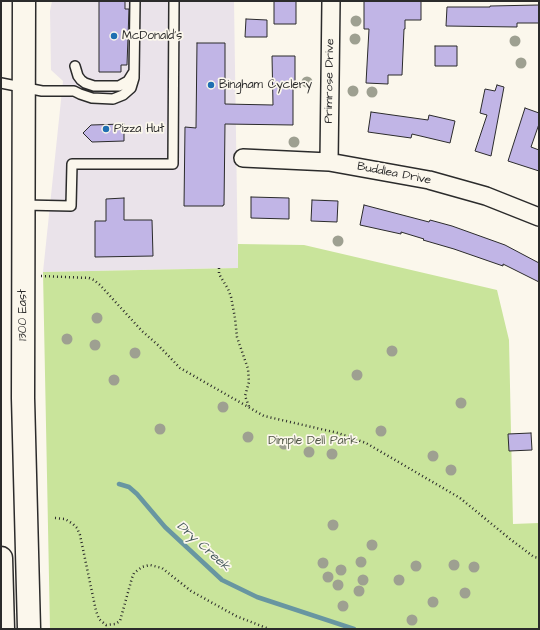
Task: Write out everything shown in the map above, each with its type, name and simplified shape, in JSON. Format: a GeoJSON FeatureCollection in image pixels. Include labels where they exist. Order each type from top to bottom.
{"type":"FeatureCollection","features":[{"type":"Feature","properties":{"kind":"main road","name":"1300 East"},"geometry":{"type":"LineString","coordinates":[[24,1],[23,398],[29,629]]}},
{"type":"Feature","properties":{"kind":"main road"},"geometry":{"type":"LineString","coordinates":[[1,558],[4,629]]}},
{"type":"Feature","properties":{"kind":"street","name":"Primrose Drive"},"geometry":{"type":"LineString","coordinates":[[329,162],[331,1]]}},
{"type":"Feature","properties":{"kind":"street","name":"Buddlea Drive"},"geometry":{"type":"LineString","coordinates":[[243,158],[329,162],[376,169],[429,180],[486,196],[539,216]]}},
{"type":"Feature","properties":{"kind":"lane"},"geometry":{"type":"LineString","coordinates":[[1,83],[42,91],[74,91],[92,98],[118,98],[123,95],[131,88],[134,78],[135,1]]}},
{"type":"Feature","properties":{"kind":"lane"},"geometry":{"type":"LineString","coordinates":[[23,205],[71,206],[72,164],[173,164],[174,1]]}},
{"type":"Feature","properties":{"kind":"lane"},"geometry":{"type":"LineString","coordinates":[[75,66],[78,76],[89,85],[119,86],[128,81],[134,71],[135,66]]}},
{"type":"Feature","properties":{"kind":"path"},"geometry":{"type":"LineString","coordinates":[[219,268],[219,274],[228,288],[231,297],[237,337],[248,369],[249,382],[245,396],[250,409]]}},
{"type":"Feature","properties":{"kind":"path"},"geometry":{"type":"LineString","coordinates":[[39,276],[89,278],[94,280],[142,331],[180,368],[264,416],[338,433],[366,442],[460,498],[516,544],[534,557],[539,558]]}},
{"type":"Feature","properties":{"kind":"path"},"geometry":{"type":"LineString","coordinates":[[55,518],[65,519],[74,524],[77,528],[96,611],[99,619],[106,625],[116,624],[120,620],[134,573],[146,566],[150,566],[162,568],[191,591],[236,616],[269,629]]}},
{"type":"Feature","properties":{"kind":"shaded area"},"geometry":{"type":"Polygon","coordinates":[[[52,1],[234,1],[238,268],[43,272],[63,81],[51,70],[50,11],[52,1]]]}},
{"type":"Feature","properties":{"kind":"green space","name":"Dimple Dell Park"},"geometry":{"type":"Polygon","coordinates":[[[238,244],[304,245],[497,290],[509,340],[513,524],[539,523],[539,629],[50,629],[43,272],[238,268],[238,244]]]}},
{"type":"Feature","properties":{"kind":"building","name":"McDonald's"},"geometry":{"type":"Polygon","coordinates":[[[99,1],[125,1],[125,9],[129,9],[127,65],[121,65],[121,72],[99,72],[99,1]]]}},
{"type":"Feature","properties":{"kind":"building"},"geometry":{"type":"Polygon","coordinates":[[[274,1],[296,1],[296,24],[274,24],[274,1]]]}},
{"type":"Feature","properties":{"kind":"building"},"geometry":{"type":"Polygon","coordinates":[[[364,1],[421,1],[421,20],[405,20],[402,75],[388,75],[388,84],[366,83],[369,29],[364,29],[364,1]]]}},
{"type":"Feature","properties":{"kind":"building"},"geometry":{"type":"Polygon","coordinates":[[[539,5],[539,23],[517,23],[517,27],[446,26],[447,7],[539,5]]]}},
{"type":"Feature","properties":{"kind":"building"},"geometry":{"type":"Polygon","coordinates":[[[246,19],[267,20],[267,37],[245,37],[246,19]]]}},
{"type":"Feature","properties":{"kind":"building","name":"Bingham Cyclery"},"geometry":{"type":"Polygon","coordinates":[[[197,43],[225,43],[225,104],[273,105],[272,56],[295,56],[295,83],[293,83],[293,125],[225,124],[223,206],[184,206],[185,127],[196,128],[197,43]]]}},
{"type":"Feature","properties":{"kind":"building"},"geometry":{"type":"Polygon","coordinates":[[[435,46],[457,46],[457,66],[435,66],[435,46]]]}},
{"type":"Feature","properties":{"kind":"building"},"geometry":{"type":"Polygon","coordinates":[[[497,85],[504,87],[491,156],[475,151],[487,115],[480,113],[485,89],[495,91],[497,85]]]}},
{"type":"Feature","properties":{"kind":"building"},"geometry":{"type":"Polygon","coordinates":[[[525,108],[539,113],[539,124],[531,147],[539,150],[539,171],[508,161],[525,108]]]}},
{"type":"Feature","properties":{"kind":"building"},"geometry":{"type":"Polygon","coordinates":[[[371,112],[428,120],[429,115],[455,121],[450,143],[412,134],[411,138],[368,132],[371,112]]]}},
{"type":"Feature","properties":{"kind":"building","name":"Pizza Hut"},"geometry":{"type":"Polygon","coordinates":[[[124,124],[124,141],[92,142],[83,133],[91,125],[124,124]]]}},
{"type":"Feature","properties":{"kind":"building"},"geometry":{"type":"Polygon","coordinates":[[[251,197],[289,198],[289,219],[251,218],[251,197]]]}},
{"type":"Feature","properties":{"kind":"building"},"geometry":{"type":"Polygon","coordinates":[[[124,198],[124,220],[152,220],[153,256],[95,257],[95,221],[106,221],[106,199],[124,198]]]}},
{"type":"Feature","properties":{"kind":"building"},"geometry":{"type":"Polygon","coordinates":[[[312,200],[338,201],[337,222],[311,221],[312,200]]]}},
{"type":"Feature","properties":{"kind":"building"},"geometry":{"type":"Polygon","coordinates":[[[364,205],[429,222],[430,220],[452,226],[505,245],[539,263],[539,282],[503,264],[503,266],[401,232],[401,234],[360,225],[364,205]]]}},
{"type":"Feature","properties":{"kind":"building"},"geometry":{"type":"Polygon","coordinates":[[[531,433],[532,450],[509,451],[508,434],[531,433]]]}},
{"type":"Feature","properties":{"kind":"waterway","name":"Dry Creek"},"geometry":{"type":"LineString","coordinates":[[119,484],[129,487],[137,494],[165,527],[222,580],[257,597],[354,629]]}},
{"type":"Feature","properties":{"kind":"place","name":"McDonald's"},"geometry":{"type":"Point","coordinates":[114,36]}},
{"type":"Feature","properties":{"kind":"place","name":"Bingham Cyclery"},"geometry":{"type":"Point","coordinates":[211,85]}},
{"type":"Feature","properties":{"kind":"place","name":"Pizza Hut"},"geometry":{"type":"Point","coordinates":[106,129]}}]}
